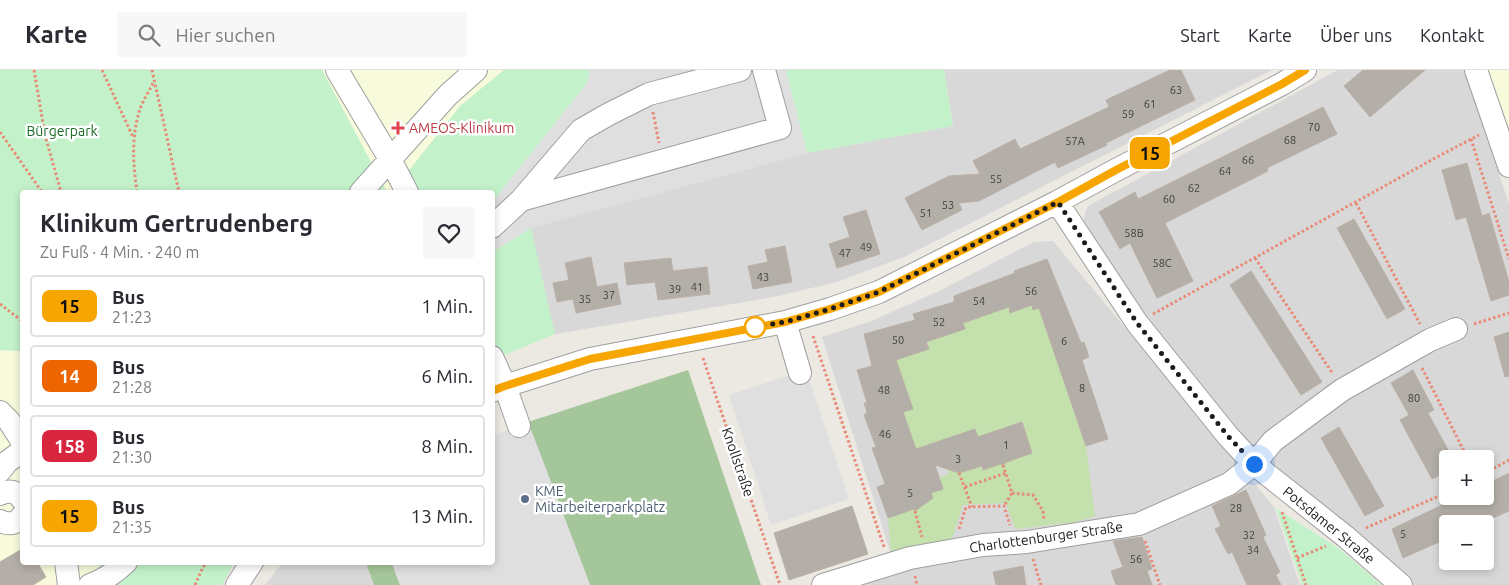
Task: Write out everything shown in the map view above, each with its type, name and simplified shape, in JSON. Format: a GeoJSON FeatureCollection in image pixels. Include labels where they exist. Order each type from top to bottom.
{"type":"FeatureCollection","features":[{"type":"Feature","properties":{"kind":"street"},"geometry":{"type":"LineString","coordinates":[[338,70],[406,190]]}},
{"type":"Feature","properties":{"kind":"street"},"geometry":{"type":"LineString","coordinates":[[364,190],[448,95],[476,70]]}},
{"type":"Feature","properties":{"kind":"street"},"geometry":{"type":"LineString","coordinates":[[495,224],[521,200],[581,130],[649,94],[740,70]]}},
{"type":"Feature","properties":{"kind":"street"},"geometry":{"type":"LineString","coordinates":[[521,200],[780,128],[764,70]]}},
{"type":"Feature","properties":{"kind":"street"},"geometry":{"type":"LineString","coordinates":[[499,388],[590,359],[785,322],[879,292],[1058,202],[1282,84],[1305,70]]}},
{"type":"Feature","properties":{"kind":"street"},"geometry":{"type":"LineString","coordinates":[[1476,70],[1508,158]]}},
{"type":"Feature","properties":{"kind":"street","name":"Potsdamer Straße"},"geometry":{"type":"LineString","coordinates":[[1058,202],[1137,323],[1228,436],[1254,464],[1346,537],[1401,585]]}},
{"type":"Feature","properties":{"kind":"street"},"geometry":{"type":"LineString","coordinates":[[785,322],[800,373]]}},
{"type":"Feature","properties":{"kind":"street","name":"Charlottenburger Straße"},"geometry":{"type":"LineString","coordinates":[[823,585],[910,558],[1020,537],[1139,524],[1229,484],[1254,464],[1273,441],[1342,390],[1422,345],[1456,329]]}},
{"type":"Feature","properties":{"kind":"street"},"geometry":{"type":"LineString","coordinates":[[495,370],[499,388],[519,426]]}},
{"type":"Feature","properties":{"kind":"street"},"geometry":{"type":"LineString","coordinates":[[0,412],[20,437]]}},
{"type":"Feature","properties":{"kind":"street"},"geometry":{"type":"LineString","coordinates":[[0,471],[7,462],[20,452]]}},
{"type":"Feature","properties":{"kind":"street"},"geometry":{"type":"LineString","coordinates":[[0,494],[10,491],[20,497]]}},
{"type":"Feature","properties":{"kind":"street"},"geometry":{"type":"LineString","coordinates":[[0,521],[5,524],[15,523],[20,518]]}},
{"type":"Feature","properties":{"kind":"street"},"geometry":{"type":"LineString","coordinates":[[66,565],[69,585]]}},
{"type":"Feature","properties":{"kind":"street"},"geometry":{"type":"LineString","coordinates":[[90,585],[116,572],[123,565]]}},
{"type":"Feature","properties":{"kind":"street"},"geometry":{"type":"LineString","coordinates":[[237,585],[250,565]]}},
{"type":"Feature","properties":{"kind":"path"},"geometry":{"type":"LineString","coordinates":[[34,70],[45,134],[60,190]]}},
{"type":"Feature","properties":{"kind":"path"},"geometry":{"type":"LineString","coordinates":[[102,70],[133,138]]}},
{"type":"Feature","properties":{"kind":"path"},"geometry":{"type":"LineString","coordinates":[[152,70],[179,190]]}},
{"type":"Feature","properties":{"kind":"path"},"geometry":{"type":"LineString","coordinates":[[138,190],[134,170],[133,138],[140,108],[154,80]]}},
{"type":"Feature","properties":{"kind":"path"},"geometry":{"type":"LineString","coordinates":[[0,132],[41,190]]}},
{"type":"Feature","properties":{"kind":"path"},"geometry":{"type":"LineString","coordinates":[[1137,323],[1471,139],[1509,259]]}},
{"type":"Feature","properties":{"kind":"path"},"geometry":{"type":"LineString","coordinates":[[1356,202],[1422,345],[1464,450]]}},
{"type":"Feature","properties":{"kind":"path"},"geometry":{"type":"LineString","coordinates":[[1254,258],[1342,390]]}},
{"type":"Feature","properties":{"kind":"path"},"geometry":{"type":"LineString","coordinates":[[0,304],[20,319]]}},
{"type":"Feature","properties":{"kind":"path"},"geometry":{"type":"LineString","coordinates":[[1456,329],[1509,312]]}},
{"type":"Feature","properties":{"kind":"path"},"geometry":{"type":"LineString","coordinates":[[813,336],[889,565]]}},
{"type":"Feature","properties":{"kind":"path","name":"Knollstraße"},"geometry":{"type":"LineString","coordinates":[[698,338],[706,368],[780,585]]}},
{"type":"Feature","properties":{"kind":"path"},"geometry":{"type":"LineString","coordinates":[[1494,469],[1509,460]]}},
{"type":"Feature","properties":{"kind":"path"},"geometry":{"type":"LineString","coordinates":[[1003,465],[1012,493],[1004,506]]}},
{"type":"Feature","properties":{"kind":"path"},"geometry":{"type":"LineString","coordinates":[[959,473],[972,507]]}},
{"type":"Feature","properties":{"kind":"path"},"geometry":{"type":"LineString","coordinates":[[965,487],[1006,473]]}},
{"type":"Feature","properties":{"kind":"path"},"geometry":{"type":"LineString","coordinates":[[1012,493],[1033,495],[1043,511],[1045,528]]}},
{"type":"Feature","properties":{"kind":"path"},"geometry":{"type":"LineString","coordinates":[[1297,558],[1439,496]]}},
{"type":"Feature","properties":{"kind":"path"},"geometry":{"type":"LineString","coordinates":[[958,532],[966,507],[1004,506]]}},
{"type":"Feature","properties":{"kind":"path"},"geometry":{"type":"LineString","coordinates":[[1004,506],[1020,537],[1040,585]]}},
{"type":"Feature","properties":{"kind":"path"},"geometry":{"type":"LineString","coordinates":[[1281,510],[1306,585]]}},
{"type":"Feature","properties":{"kind":"path"},"geometry":{"type":"LineString","coordinates":[[1139,524],[1160,585]]}},
{"type":"Feature","properties":{"kind":"path"},"geometry":{"type":"LineString","coordinates":[[195,585],[205,565]]}},
{"type":"Feature","properties":{"kind":"shaded area","name":"AMEOS-Klinikum"},"geometry":{"type":"Polygon","coordinates":[[[322,70],[504,70],[460,106],[394,190],[386,190],[322,70]]]}},
{"type":"Feature","properties":{"kind":"shaded area"},"geometry":{"type":"Polygon","coordinates":[[[590,70],[786,70],[807,153],[531,228],[495,251],[495,198],[587,83],[590,70]]]}},
{"type":"Feature","properties":{"kind":"shaded area"},"geometry":{"type":"Polygon","coordinates":[[[944,70],[1272,70],[906,256],[837,282],[774,297],[555,334],[530,228],[807,153],[953,126],[944,70]]]}},
{"type":"Feature","properties":{"kind":"shaded area"},"geometry":{"type":"Polygon","coordinates":[[[1338,70],[1464,70],[1509,204],[1509,585],[1408,585],[1236,443],[1091,239],[1083,220],[1088,206],[1338,70]]]}},
{"type":"Feature","properties":{"kind":"shaded area"},"geometry":{"type":"Polygon","coordinates":[[[1488,70],[1509,70],[1509,134],[1488,70]]]}},
{"type":"Feature","properties":{"kind":"shaded area"},"geometry":{"type":"Polygon","coordinates":[[[1053,241],[1274,507],[1300,585],[861,585],[897,573],[822,337],[869,322],[939,291],[1034,242],[1053,241]]]}},
{"type":"Feature","properties":{"kind":"shaded area"},"geometry":{"type":"Polygon","coordinates":[[[0,350],[20,351],[20,565],[99,565],[102,585],[0,585],[0,350]]]}},
{"type":"Feature","properties":{"kind":"shaded area"},"geometry":{"type":"Polygon","coordinates":[[[806,370],[849,499],[771,525],[729,395],[806,370]]]}},
{"type":"Feature","properties":{"kind":"shaded area","name":"KME Mitarbeiterparkplatz"},"geometry":{"type":"Polygon","coordinates":[[[528,422],[590,585],[400,585],[393,565],[495,565],[495,435],[528,422]]]}},
{"type":"Feature","properties":{"kind":"shaded area"},"geometry":{"type":"Polygon","coordinates":[[[281,565],[367,565],[374,585],[265,585],[281,565]]]}},
{"type":"Feature","properties":{"kind":"green space","name":"Bürgerpark"},"geometry":{"type":"Polygon","coordinates":[[[0,70],[322,70],[386,190],[20,190],[20,351],[0,350],[0,70]]]}},
{"type":"Feature","properties":{"kind":"green space"},"geometry":{"type":"Polygon","coordinates":[[[504,70],[944,70],[953,126],[807,153],[531,228],[555,334],[495,359],[495,190],[394,190],[460,106],[504,70]]]}},
{"type":"Feature","properties":{"kind":"green space"},"geometry":{"type":"Polygon","coordinates":[[[1032,305],[1033,310],[1039,308],[1086,446],[1095,516],[1075,522],[1015,529],[1006,503],[963,505],[952,539],[891,552],[888,518],[912,504],[915,511],[932,498],[931,493],[943,489],[939,478],[949,474],[948,469],[959,473],[972,461],[981,466],[983,470],[992,461],[1003,465],[1016,453],[1018,458],[1032,453],[1021,422],[978,437],[916,451],[903,412],[913,408],[896,360],[929,349],[926,342],[964,329],[963,323],[1009,307],[1011,313],[1032,305]]]}},
{"type":"Feature","properties":{"kind":"green space"},"geometry":{"type":"Polygon","coordinates":[[[688,370],[761,585],[590,585],[528,422],[688,370]]]}},
{"type":"Feature","properties":{"kind":"green space"},"geometry":{"type":"Polygon","coordinates":[[[1276,508],[1338,548],[1382,585],[1302,585],[1276,508]]]}},
{"type":"Feature","properties":{"kind":"green space"},"geometry":{"type":"Polygon","coordinates":[[[99,565],[233,565],[222,585],[102,585],[99,565]]]}},
{"type":"Feature","properties":{"kind":"green space"},"geometry":{"type":"Polygon","coordinates":[[[367,565],[393,565],[400,585],[374,585],[367,565]]]}},
{"type":"Feature","properties":{"kind":"building"},"geometry":{"type":"Polygon","coordinates":[[[1170,70],[1181,70],[1195,100],[1058,168],[1055,162],[979,201],[959,203],[962,210],[922,230],[905,198],[949,176],[980,174],[973,161],[1015,139],[1020,149],[1109,107],[1106,100],[1170,70]]]}},
{"type":"Feature","properties":{"kind":"building"},"geometry":{"type":"Polygon","coordinates":[[[1363,70],[1425,70],[1370,117],[1344,86],[1363,70]]]}},
{"type":"Feature","properties":{"kind":"building"},"geometry":{"type":"Polygon","coordinates":[[[1323,107],[1337,134],[1267,168],[1268,171],[1165,223],[1193,281],[1157,298],[1130,243],[1120,249],[1099,212],[1135,192],[1138,199],[1323,107]]]}},
{"type":"Feature","properties":{"kind":"building"},"geometry":{"type":"Polygon","coordinates":[[[1467,163],[1482,216],[1489,213],[1509,282],[1509,295],[1491,301],[1466,217],[1456,220],[1442,170],[1467,163]]]}},
{"type":"Feature","properties":{"kind":"building"},"geometry":{"type":"Polygon","coordinates":[[[866,210],[880,254],[837,268],[829,244],[850,237],[843,217],[866,210]]]}},
{"type":"Feature","properties":{"kind":"building"},"geometry":{"type":"Polygon","coordinates":[[[1354,219],[1405,309],[1387,319],[1337,228],[1354,219]]]}},
{"type":"Feature","properties":{"kind":"building"},"geometry":{"type":"Polygon","coordinates":[[[785,246],[792,282],[753,289],[748,266],[768,262],[765,250],[785,246]]]}},
{"type":"Feature","properties":{"kind":"building"},"geometry":{"type":"Polygon","coordinates":[[[591,257],[597,287],[617,283],[621,304],[576,313],[573,299],[557,302],[553,283],[569,280],[565,263],[591,257]]]}},
{"type":"Feature","properties":{"kind":"building"},"geometry":{"type":"Polygon","coordinates":[[[671,258],[673,271],[707,267],[710,294],[658,300],[655,282],[627,285],[624,263],[671,258]]]}},
{"type":"Feature","properties":{"kind":"building"},"geometry":{"type":"Polygon","coordinates":[[[1047,259],[1081,343],[1084,342],[1089,357],[1082,360],[1108,439],[1086,446],[1039,308],[1033,310],[1032,305],[1010,313],[1009,307],[963,323],[965,329],[926,342],[929,349],[896,360],[913,409],[903,412],[916,449],[975,429],[978,437],[1022,422],[1032,453],[1003,465],[1000,464],[983,470],[982,466],[959,473],[935,465],[943,489],[931,493],[933,498],[915,511],[914,509],[888,518],[877,487],[885,484],[872,448],[876,447],[864,415],[867,412],[864,403],[867,403],[857,370],[872,366],[864,334],[915,320],[913,314],[954,302],[954,296],[1047,259]]]}},
{"type":"Feature","properties":{"kind":"building"},"geometry":{"type":"Polygon","coordinates":[[[1251,271],[1322,382],[1301,395],[1230,285],[1251,271]]]}},
{"type":"Feature","properties":{"kind":"building"},"geometry":{"type":"Polygon","coordinates":[[[1509,332],[1509,376],[1505,377],[1494,337],[1509,332]]]}},
{"type":"Feature","properties":{"kind":"building"},"geometry":{"type":"Polygon","coordinates":[[[1413,370],[1434,410],[1428,413],[1448,450],[1439,450],[1439,476],[1432,479],[1400,420],[1409,415],[1391,383],[1413,370]]]}},
{"type":"Feature","properties":{"kind":"building"},"geometry":{"type":"Polygon","coordinates":[[[1339,427],[1384,506],[1365,516],[1321,438],[1339,427]]]}},
{"type":"Feature","properties":{"kind":"building"},"geometry":{"type":"Polygon","coordinates":[[[1509,473],[1509,511],[1494,518],[1494,515],[1439,515],[1439,542],[1403,558],[1392,529],[1442,505],[1494,505],[1494,480],[1509,473]]]}},
{"type":"Feature","properties":{"kind":"building"},"geometry":{"type":"Polygon","coordinates":[[[1246,490],[1266,535],[1263,537],[1280,572],[1276,575],[1281,585],[1247,585],[1232,552],[1228,554],[1215,529],[1221,526],[1212,506],[1246,490]]]}},
{"type":"Feature","properties":{"kind":"building"},"geometry":{"type":"Polygon","coordinates":[[[852,506],[868,554],[789,580],[774,533],[852,506]]]}},
{"type":"Feature","properties":{"kind":"building"},"geometry":{"type":"Polygon","coordinates":[[[1142,537],[1152,569],[1147,571],[1152,585],[1116,585],[1111,571],[1123,567],[1113,541],[1142,537]]]}},
{"type":"Feature","properties":{"kind":"building"},"geometry":{"type":"Polygon","coordinates":[[[20,550],[20,565],[39,565],[46,577],[33,585],[0,585],[0,562],[20,550]]]}},
{"type":"Feature","properties":{"kind":"building"},"geometry":{"type":"Polygon","coordinates":[[[1023,566],[1026,585],[996,585],[993,572],[1023,566]]]}},
{"type":"Feature","properties":{"kind":"bus line","name":"15"},"geometry":{"type":"LineString","coordinates":[[495,390],[590,359],[785,322],[879,292],[1058,202],[1282,84],[1305,70]]}},
{"type":"Feature","properties":{"kind":"place","name":"AMEOS-Klinikum"},"geometry":{"type":"Point","coordinates":[398,128]}},
{"type":"Feature","properties":{"kind":"place","name":"KME Mitarbeiterparkplatz"},"geometry":{"type":"Point","coordinates":[525,499]}},
{"type":"Feature","properties":{"kind":"route"},"geometry":{"type":"LineString","coordinates":[[755,327],[785,322],[879,292],[1058,202],[1137,323],[1228,436],[1254,464]]}}]}
